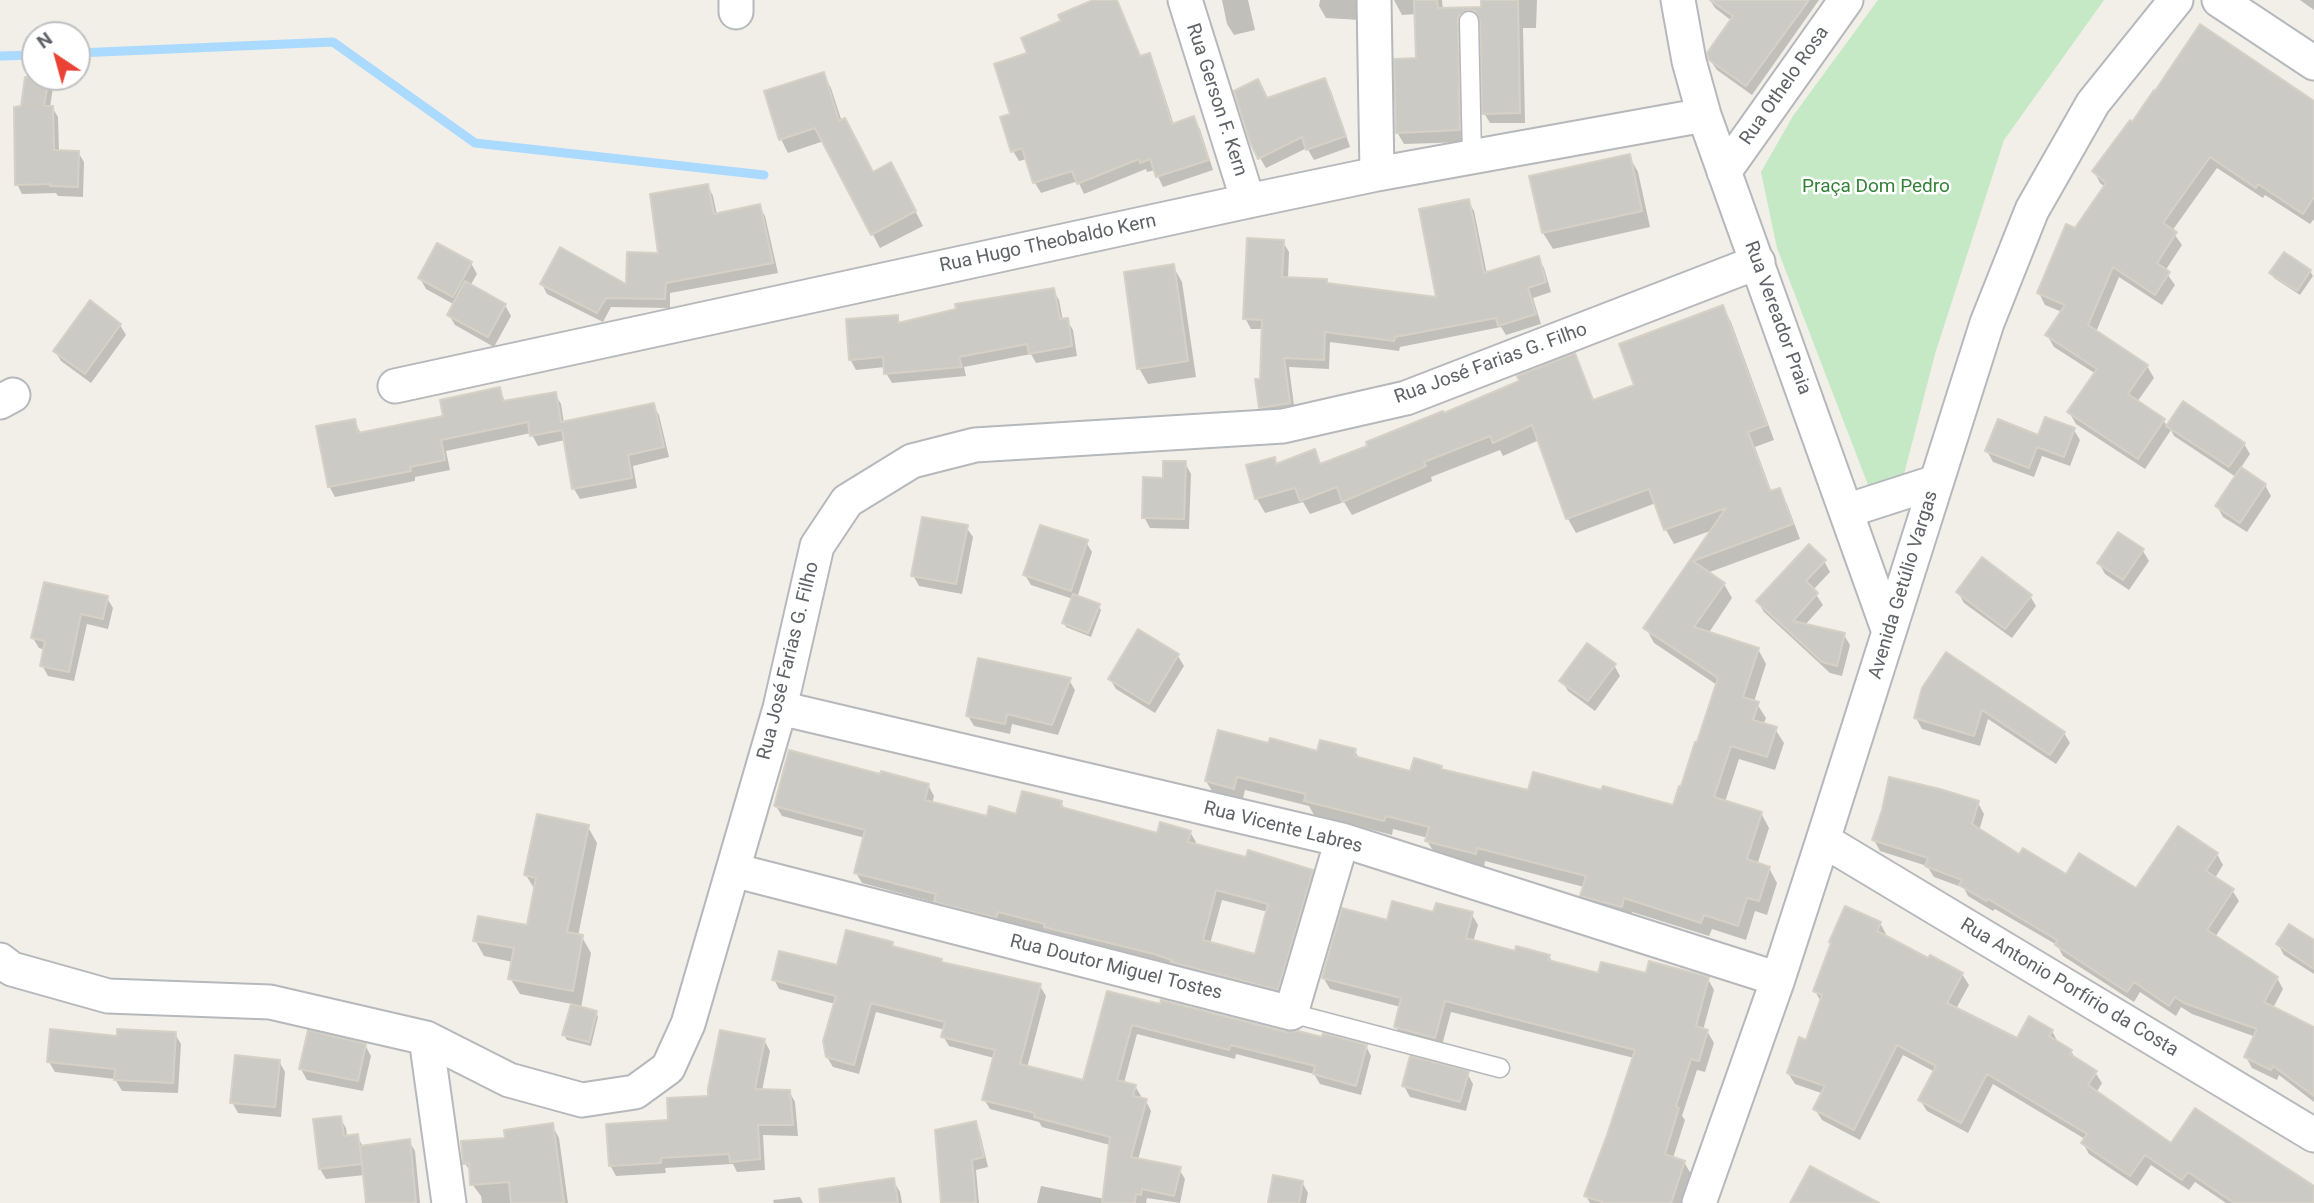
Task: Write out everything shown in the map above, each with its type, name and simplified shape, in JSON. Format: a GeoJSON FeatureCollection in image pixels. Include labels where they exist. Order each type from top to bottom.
{"type":"FeatureCollection","features":[{"type":"Feature","properties":{"kind":"street","name":"Rua Gerson F. Kern"},"geometry":{"type":"LineString","coordinates":[[1185,0],[1248,201]]}},
{"type":"Feature","properties":{"kind":"street"},"geometry":{"type":"LineString","coordinates":[[1374,0],[1377,174]]}},
{"type":"Feature","properties":{"kind":"street","name":"Rua Vereador Praia"},"geometry":{"type":"LineString","coordinates":[[1678,0],[1689,61],[1704,115],[1889,632]]}},
{"type":"Feature","properties":{"kind":"street","name":"Rua Othelo Rosa"},"geometry":{"type":"LineString","coordinates":[[1724,172],[1846,0]]}},
{"type":"Feature","properties":{"kind":"street","name":"Avenida Getúlio Vargas"},"geometry":{"type":"LineString","coordinates":[[1699,1203],[1823,840],[1987,323],[2032,209],[2093,103],[2176,0]]}},
{"type":"Feature","properties":{"kind":"street"},"geometry":{"type":"LineString","coordinates":[[2219,0],[2314,63]]}},
{"type":"Feature","properties":{"kind":"street","name":"Rua Hugo Theobaldo Kern"},"geometry":{"type":"LineString","coordinates":[[395,386],[1377,174],[1704,115]]}},
{"type":"Feature","properties":{"kind":"street","name":"Rua José Farias G. Filho"},"geometry":{"type":"LineString","coordinates":[[0,960],[12,969],[108,996],[270,1002],[426,1038],[509,1080],[582,1100],[635,1092],[668,1068],[688,1024],[780,708],[817,546],[847,501],[912,461],[975,445],[1283,426],[1406,398],[1758,262]]}},
{"type":"Feature","properties":{"kind":"street"},"geometry":{"type":"LineString","coordinates":[[1846,511],[1936,482]]}},
{"type":"Feature","properties":{"kind":"street","name":"Rua Vicente Labres"},"geometry":{"type":"LineString","coordinates":[[780,708],[1342,840],[1777,979]]}},
{"type":"Feature","properties":{"kind":"street"},"geometry":{"type":"LineString","coordinates":[[1291,1013],[1342,840]]}},
{"type":"Feature","properties":{"kind":"street","name":"Rua Antonio Porfírio da Costa"},"geometry":{"type":"LineString","coordinates":[[1823,840],[2314,1135]]}},
{"type":"Feature","properties":{"kind":"street","name":"Rua Doutor Miguel Tostes"},"geometry":{"type":"LineString","coordinates":[[733,870],[1291,1013]]}},
{"type":"Feature","properties":{"kind":"street"},"geometry":{"type":"LineString","coordinates":[[426,1038],[449,1203]]}},
{"type":"Feature","properties":{"kind":"lane"},"geometry":{"type":"LineString","coordinates":[[1469,21],[1472,157]]}},
{"type":"Feature","properties":{"kind":"lane","name":"Rua Doutor Miguel Tostes"},"geometry":{"type":"LineString","coordinates":[[1291,1013],[1500,1068]]}},
{"type":"Feature","properties":{"kind":"green space","name":"Praça Dom Pedro"},"geometry":{"type":"Polygon","coordinates":[[[1878,0],[2104,0],[2004,140],[1935,354],[1903,478],[1870,490],[1777,248],[1761,172],[1793,116],[1878,0]]]}},
{"type":"Feature","properties":{"kind":"building"},"geometry":{"type":"Polygon","coordinates":[[[1093,0],[1117,0],[1140,56],[1150,53],[1172,124],[1194,116],[1209,160],[1156,177],[1150,159],[1140,163],[1139,159],[1077,184],[1072,171],[1033,183],[1022,148],[1011,152],[1000,117],[1010,114],[994,64],[1027,53],[1021,38],[1061,21],[1058,15],[1093,0]]]}},
{"type":"Feature","properties":{"kind":"building"},"geometry":{"type":"Polygon","coordinates":[[[1414,0],[1437,0],[1438,8],[1481,7],[1481,0],[1518,0],[1520,113],[1482,114],[1480,21],[1475,11],[1468,10],[1459,15],[1458,21],[1460,130],[1396,133],[1394,59],[1416,58],[1414,0]]]}},
{"type":"Feature","properties":{"kind":"building"},"geometry":{"type":"Polygon","coordinates":[[[1710,0],[1809,0],[1746,86],[1709,60],[1707,53],[1733,16],[1710,0]]]}},
{"type":"Feature","properties":{"kind":"building"},"geometry":{"type":"Polygon","coordinates":[[[2200,24],[2314,101],[2314,197],[2303,214],[2258,184],[2256,188],[2210,157],[2163,223],[2177,232],[2157,263],[2170,272],[2155,295],[2113,267],[2088,325],[2148,365],[2128,394],[2165,419],[2138,459],[2067,412],[2097,369],[2045,335],[2065,305],[2037,293],[2066,224],[2075,228],[2106,183],[2092,171],[2155,91],[2200,24]]]}},
{"type":"Feature","properties":{"kind":"building"},"geometry":{"type":"Polygon","coordinates":[[[824,72],[839,121],[845,118],[873,172],[891,162],[916,211],[871,235],[815,128],[779,140],[764,91],[824,72]]]}},
{"type":"Feature","properties":{"kind":"building"},"geometry":{"type":"Polygon","coordinates":[[[1325,78],[1346,136],[1306,150],[1302,137],[1258,159],[1234,91],[1258,79],[1267,98],[1325,78]]]}},
{"type":"Feature","properties":{"kind":"building"},"geometry":{"type":"Polygon","coordinates":[[[23,91],[47,91],[44,106],[53,106],[54,150],[79,151],[78,187],[50,184],[15,185],[14,107],[21,106],[23,91]]]}},
{"type":"Feature","properties":{"kind":"building"},"geometry":{"type":"Polygon","coordinates":[[[1630,154],[1642,211],[1542,233],[1529,176],[1630,154]]]}},
{"type":"Feature","properties":{"kind":"building"},"geometry":{"type":"Polygon","coordinates":[[[708,184],[714,214],[760,204],[773,263],[666,283],[665,299],[606,298],[597,313],[540,284],[560,247],[626,284],[627,252],[658,253],[650,194],[708,184]]]}},
{"type":"Feature","properties":{"kind":"building"},"geometry":{"type":"Polygon","coordinates":[[[1469,199],[1484,273],[1539,256],[1546,282],[1528,288],[1536,314],[1498,326],[1496,318],[1395,337],[1394,341],[1325,332],[1324,360],[1284,358],[1290,403],[1259,408],[1255,379],[1260,379],[1262,320],[1243,319],[1247,238],[1284,240],[1282,277],[1327,279],[1327,283],[1436,297],[1419,209],[1469,199]]]}},
{"type":"Feature","properties":{"kind":"building"},"geometry":{"type":"Polygon","coordinates":[[[437,243],[472,262],[453,297],[418,278],[437,243]]]}},
{"type":"Feature","properties":{"kind":"building"},"geometry":{"type":"Polygon","coordinates":[[[2284,252],[2311,270],[2297,291],[2269,273],[2284,252]]]}},
{"type":"Feature","properties":{"kind":"building"},"geometry":{"type":"Polygon","coordinates":[[[1174,264],[1188,361],[1137,369],[1124,272],[1174,264]]]}},
{"type":"Feature","properties":{"kind":"building"},"geometry":{"type":"Polygon","coordinates":[[[465,281],[506,304],[488,337],[447,315],[465,281]]]}},
{"type":"Feature","properties":{"kind":"building"},"geometry":{"type":"Polygon","coordinates":[[[1054,288],[1060,319],[1068,318],[1072,346],[1029,354],[1027,344],[959,357],[962,367],[884,374],[883,357],[849,360],[846,319],[898,315],[898,323],[956,309],[955,304],[1054,288]]]}},
{"type":"Feature","properties":{"kind":"building"},"geometry":{"type":"Polygon","coordinates":[[[90,300],[121,324],[85,374],[53,351],[90,300]]]}},
{"type":"Feature","properties":{"kind":"building"},"geometry":{"type":"Polygon","coordinates":[[[1723,305],[1767,425],[1748,432],[1770,491],[1780,488],[1793,524],[1693,561],[1725,583],[1694,627],[1759,648],[1743,697],[1759,702],[1753,720],[1777,727],[1767,757],[1731,746],[1714,797],[1762,812],[1747,859],[1770,867],[1759,901],[1747,898],[1738,926],[1704,915],[1701,923],[1624,898],[1622,907],[1580,896],[1586,876],[1477,848],[1476,854],[1425,841],[1429,827],[1386,816],[1384,821],[1304,801],[1306,794],[1237,777],[1234,789],[1205,781],[1218,730],[1268,743],[1270,738],[1317,751],[1320,740],[1356,749],[1354,756],[1410,771],[1414,758],[1442,766],[1441,769],[1528,790],[1533,772],[1601,790],[1603,786],[1673,805],[1718,678],[1643,628],[1726,508],[1664,530],[1649,489],[1566,519],[1532,425],[1493,443],[1490,436],[1424,462],[1426,466],[1342,502],[1337,487],[1300,501],[1295,488],[1255,499],[1246,465],[1275,457],[1276,464],[1315,449],[1320,464],[1367,446],[1366,442],[1519,381],[1517,376],[1575,353],[1593,400],[1634,385],[1619,344],[1723,305]]]}},
{"type":"Feature","properties":{"kind":"building"},"geometry":{"type":"Polygon","coordinates":[[[500,387],[503,401],[556,392],[561,422],[654,403],[664,447],[628,455],[632,478],[572,489],[562,430],[530,436],[528,422],[441,440],[445,460],[410,467],[411,471],[328,487],[316,426],[355,419],[358,433],[443,416],[440,400],[500,387]]]}},
{"type":"Feature","properties":{"kind":"building"},"geometry":{"type":"Polygon","coordinates":[[[2183,401],[2245,443],[2229,467],[2166,426],[2183,401]]]}},
{"type":"Feature","properties":{"kind":"building"},"geometry":{"type":"Polygon","coordinates":[[[2045,417],[2075,428],[2064,457],[2037,447],[2029,468],[1985,451],[1998,419],[2038,435],[2045,417]]]}},
{"type":"Feature","properties":{"kind":"building"},"geometry":{"type":"Polygon","coordinates":[[[1163,461],[1186,461],[1184,519],[1142,518],[1143,477],[1163,478],[1163,461]]]}},
{"type":"Feature","properties":{"kind":"building"},"geometry":{"type":"Polygon","coordinates":[[[2241,467],[2266,484],[2240,523],[2215,506],[2241,467]]]}},
{"type":"Feature","properties":{"kind":"building"},"geometry":{"type":"Polygon","coordinates":[[[922,517],[968,525],[956,584],[911,576],[922,517]]]}},
{"type":"Feature","properties":{"kind":"building"},"geometry":{"type":"Polygon","coordinates":[[[1040,525],[1088,540],[1071,591],[1023,575],[1040,525]]]}},
{"type":"Feature","properties":{"kind":"building"},"geometry":{"type":"Polygon","coordinates":[[[2118,532],[2144,549],[2123,580],[2097,563],[2118,532]]]}},
{"type":"Feature","properties":{"kind":"building"},"geometry":{"type":"Polygon","coordinates":[[[1809,544],[1826,560],[1806,581],[1818,593],[1793,621],[1845,633],[1837,666],[1822,662],[1756,601],[1809,544]]]}},
{"type":"Feature","properties":{"kind":"building"},"geometry":{"type":"Polygon","coordinates":[[[1982,557],[2032,595],[2005,629],[1956,592],[1982,557]]]}},
{"type":"Feature","properties":{"kind":"building"},"geometry":{"type":"Polygon","coordinates":[[[44,582],[108,596],[103,619],[81,614],[69,672],[40,666],[45,641],[31,638],[44,582]]]}},
{"type":"Feature","properties":{"kind":"building"},"geometry":{"type":"Polygon","coordinates":[[[1073,594],[1100,604],[1088,633],[1062,623],[1073,594]]]}},
{"type":"Feature","properties":{"kind":"building"},"geometry":{"type":"Polygon","coordinates":[[[1138,629],[1179,654],[1149,704],[1108,679],[1138,629]]]}},
{"type":"Feature","properties":{"kind":"building"},"geometry":{"type":"Polygon","coordinates":[[[1587,643],[1616,664],[1588,701],[1559,681],[1587,643]]]}},
{"type":"Feature","properties":{"kind":"building"},"geometry":{"type":"Polygon","coordinates":[[[1946,652],[2065,732],[2050,755],[1982,710],[1974,736],[1914,718],[1922,688],[1946,652]]]}},
{"type":"Feature","properties":{"kind":"building"},"geometry":{"type":"Polygon","coordinates":[[[978,658],[1071,678],[1052,725],[1007,714],[1005,724],[966,716],[978,658]]]}},
{"type":"Feature","properties":{"kind":"building"},"geometry":{"type":"Polygon","coordinates":[[[789,750],[929,784],[925,800],[987,816],[989,806],[1016,814],[1022,791],[1062,801],[1061,807],[1157,833],[1160,822],[1191,831],[1188,842],[1246,857],[1248,850],[1313,870],[1278,990],[1171,962],[1172,960],[1154,954],[1044,927],[1045,924],[998,912],[996,918],[934,902],[936,894],[854,873],[865,830],[774,806],[789,750]],[[1216,890],[1203,940],[1255,954],[1268,904],[1216,890]]]}},
{"type":"Feature","properties":{"kind":"building"},"geometry":{"type":"Polygon","coordinates":[[[1889,777],[1979,801],[1972,824],[2019,854],[2023,848],[2066,874],[2079,853],[2136,888],[2178,826],[2218,853],[2206,871],[2234,889],[2207,930],[2278,977],[2264,1002],[2314,1027],[2314,1096],[2273,1066],[2271,1070],[2244,1057],[2257,1029],[2184,1003],[2175,997],[2169,1006],[2134,982],[2127,992],[2055,945],[2057,940],[1959,885],[1962,880],[1925,866],[1928,858],[1872,840],[1889,777]]]}},
{"type":"Feature","properties":{"kind":"building"},"geometry":{"type":"Polygon","coordinates":[[[537,814],[589,825],[567,932],[583,935],[573,991],[508,979],[514,948],[473,941],[478,916],[527,925],[536,878],[524,875],[537,814]]]}},
{"type":"Feature","properties":{"kind":"building"},"geometry":{"type":"Polygon","coordinates":[[[1392,901],[1433,912],[1436,903],[1473,912],[1466,938],[1515,951],[1516,946],[1550,955],[1548,960],[1598,973],[1601,962],[1646,973],[1649,961],[1709,977],[1696,1026],[1708,1030],[1699,1061],[1691,1059],[1665,1154],[1685,1161],[1671,1203],[1605,1203],[1584,1196],[1635,1050],[1445,1001],[1435,1038],[1394,1027],[1401,998],[1322,978],[1342,908],[1387,920],[1392,901]]]}},
{"type":"Feature","properties":{"kind":"building"},"geometry":{"type":"Polygon","coordinates":[[[1845,906],[1881,922],[1877,931],[1963,973],[1947,1003],[2017,1038],[2029,1016],[2053,1030],[2049,1036],[2072,1050],[2070,1054],[2097,1071],[2088,1085],[2171,1143],[2195,1108],[2314,1186],[2314,1203],[2234,1203],[2188,1172],[2182,1180],[2145,1155],[2130,1176],[2081,1143],[2087,1134],[1987,1074],[1961,1123],[1918,1100],[1936,1066],[1897,1045],[1854,1130],[1813,1109],[1825,1086],[1787,1073],[1799,1037],[1806,1040],[1822,995],[1813,991],[1831,943],[1829,942],[1845,906]]]}},
{"type":"Feature","properties":{"kind":"building"},"geometry":{"type":"Polygon","coordinates":[[[2289,924],[2314,940],[2314,969],[2276,944],[2289,924]]]}},
{"type":"Feature","properties":{"kind":"building"},"geometry":{"type":"Polygon","coordinates":[[[846,930],[893,942],[892,946],[942,959],[941,962],[1041,984],[1020,1064],[1083,1080],[1107,991],[1160,1004],[1161,1000],[1286,1032],[1298,1031],[1322,1037],[1323,1033],[1367,1045],[1356,1086],[1313,1074],[1315,1066],[1231,1045],[1229,1050],[1132,1025],[1117,1080],[1136,1085],[1133,1096],[1147,1099],[1131,1157],[1181,1167],[1174,1196],[1142,1189],[1141,1195],[1136,1194],[1135,1203],[1102,1203],[1110,1137],[1034,1117],[1035,1113],[982,1100],[995,1050],[941,1037],[945,1022],[871,1003],[854,1065],[826,1057],[823,1041],[836,996],[772,980],[779,951],[837,965],[846,930]]]}},
{"type":"Feature","properties":{"kind":"building"},"geometry":{"type":"Polygon","coordinates":[[[571,1004],[597,1011],[589,1042],[562,1035],[571,1004]]]}},
{"type":"Feature","properties":{"kind":"building"},"geometry":{"type":"Polygon","coordinates":[[[50,1029],[117,1036],[117,1029],[176,1032],[173,1083],[114,1080],[115,1069],[47,1062],[50,1029]]]}},
{"type":"Feature","properties":{"kind":"building"},"geometry":{"type":"Polygon","coordinates":[[[308,1030],[366,1044],[358,1081],[299,1069],[308,1030]]]}},
{"type":"Feature","properties":{"kind":"building"},"geometry":{"type":"Polygon","coordinates":[[[720,1030],[765,1039],[755,1089],[790,1090],[793,1125],[758,1125],[760,1159],[730,1162],[729,1154],[661,1158],[661,1163],[609,1166],[606,1124],[668,1120],[667,1098],[708,1096],[720,1030]]]}},
{"type":"Feature","properties":{"kind":"building"},"geometry":{"type":"Polygon","coordinates":[[[235,1055],[280,1060],[275,1107],[230,1103],[235,1055]]]}},
{"type":"Feature","properties":{"kind":"building"},"geometry":{"type":"Polygon","coordinates":[[[1410,1056],[1469,1071],[1460,1102],[1402,1086],[1410,1056]]]}},
{"type":"Feature","properties":{"kind":"building"},"geometry":{"type":"Polygon","coordinates":[[[341,1116],[344,1136],[358,1134],[362,1164],[319,1169],[313,1119],[341,1116]]]}},
{"type":"Feature","properties":{"kind":"building"},"geometry":{"type":"Polygon","coordinates":[[[976,1121],[984,1157],[972,1160],[976,1203],[941,1203],[935,1130],[976,1121]]]}},
{"type":"Feature","properties":{"kind":"building"},"geometry":{"type":"Polygon","coordinates":[[[553,1123],[564,1203],[511,1203],[509,1182],[470,1185],[469,1163],[463,1164],[461,1141],[505,1138],[504,1130],[553,1123]]]}},
{"type":"Feature","properties":{"kind":"building"},"geometry":{"type":"Polygon","coordinates":[[[410,1139],[416,1203],[366,1203],[360,1146],[410,1139]]]}},
{"type":"Feature","properties":{"kind":"building"},"geometry":{"type":"Polygon","coordinates":[[[1810,1166],[1879,1203],[1790,1203],[1810,1166]]]}},
{"type":"Feature","properties":{"kind":"building"},"geometry":{"type":"Polygon","coordinates":[[[1273,1175],[1303,1181],[1299,1203],[1268,1203],[1273,1175]]]}},
{"type":"Feature","properties":{"kind":"building"},"geometry":{"type":"Polygon","coordinates":[[[894,1178],[898,1203],[820,1203],[819,1189],[894,1178]]]}},
{"type":"Feature","properties":{"kind":"waterway"},"geometry":{"type":"LineString","coordinates":[[91,52],[333,42],[475,143],[764,175]]}},
{"type":"Feature","properties":{"kind":"waterway"},"geometry":{"type":"LineString","coordinates":[[0,56],[21,55]]}}]}
